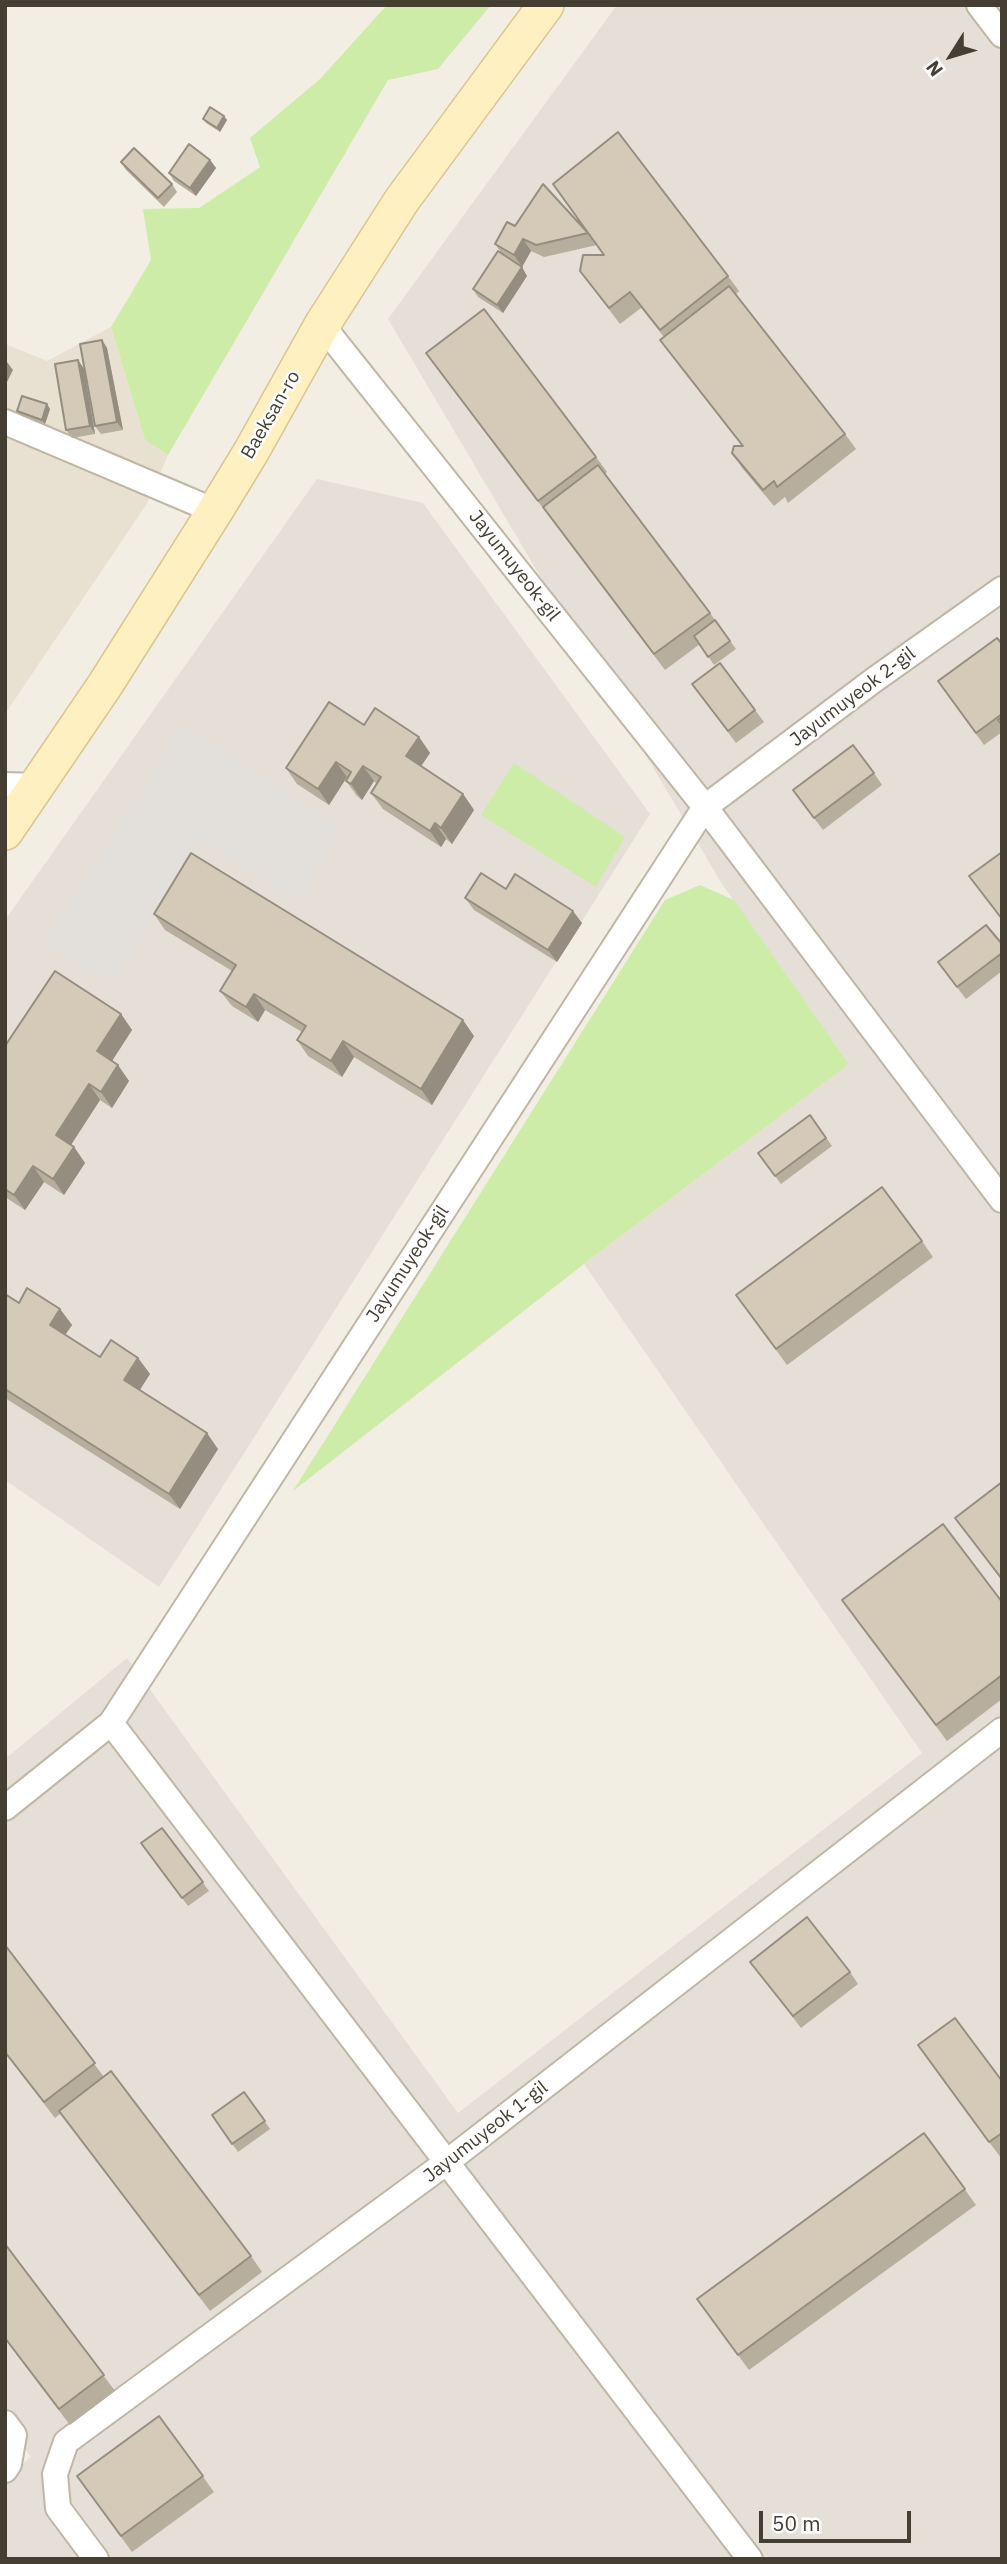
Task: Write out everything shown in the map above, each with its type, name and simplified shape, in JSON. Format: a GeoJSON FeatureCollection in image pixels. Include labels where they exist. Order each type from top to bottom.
{"type":"FeatureCollection","features":[{"type":"Feature","properties":{"kind":"main road","name":"Baeksan-ro"},"geometry":{"type":"LineString","coordinates":[[5,832],[20,785],[104,685],[215,511],[323,325],[402,200],[546,5]]}},
{"type":"Feature","properties":{"kind":"street"},"geometry":{"type":"LineString","coordinates":[[979,5],[1002,35]]}},
{"type":"Feature","properties":{"kind":"street","name":"Jayumuyeok-gil"},"geometry":{"type":"LineString","coordinates":[[323,325],[705,807],[1002,1200]]}},
{"type":"Feature","properties":{"kind":"street"},"geometry":{"type":"LineString","coordinates":[[5,422],[215,511]]}},
{"type":"Feature","properties":{"kind":"street","name":"Jayumuyeok 2-gil"},"geometry":{"type":"LineString","coordinates":[[705,807],[874,680],[1002,589]]}},
{"type":"Feature","properties":{"kind":"street","name":"Jayumuyeok-gil"},"geometry":{"type":"LineString","coordinates":[[5,1808],[111,1723],[705,807]]}},
{"type":"Feature","properties":{"kind":"street"},"geometry":{"type":"LineString","coordinates":[[111,1723],[750,2559]]}},
{"type":"Feature","properties":{"kind":"street","name":"Jayumuyeok 1-gil"},"geometry":{"type":"LineString","coordinates":[[96,2559],[58,2508],[55,2474],[66,2442],[447,2162],[1002,1730]]}},
{"type":"Feature","properties":{"kind":"street"},"geometry":{"type":"LineString","coordinates":[[5,2423],[14,2435],[9,2464],[5,2470]]}},
{"type":"Feature","properties":{"kind":"shaded area"},"geometry":{"type":"Polygon","coordinates":[[[617,5],[1002,5],[1002,2559],[5,2559],[5,2478],[31,2457],[5,2420],[5,1759],[127,1658],[458,2113],[922,1753],[584,1264],[849,1064],[722,884],[388,319],[617,5]]]}},
{"type":"Feature","properties":{"kind":"shaded area"},"geometry":{"type":"Polygon","coordinates":[[[111,327],[145,440],[168,455],[146,505],[5,714],[5,344],[47,361],[111,327]]]}},
{"type":"Feature","properties":{"kind":"shaded area"},"geometry":{"type":"Polygon","coordinates":[[[317,479],[423,503],[650,814],[159,1587],[5,1480],[5,920],[317,479]]]}},
{"type":"Feature","properties":{"kind":"shaded area"},"geometry":{"type":"Polygon","coordinates":[[[184,725],[339,828],[299,901],[201,838],[113,984],[43,943],[184,725]]]}},
{"type":"Feature","properties":{"kind":"green space"},"geometry":{"type":"Polygon","coordinates":[[[387,5],[491,5],[438,69],[388,80],[168,455],[145,440],[111,327],[151,260],[143,209],[199,208],[260,167],[250,138],[320,79],[387,5]]]}},
{"type":"Feature","properties":{"kind":"green space"},"geometry":{"type":"Polygon","coordinates":[[[514,763],[625,837],[596,887],[481,815],[514,763]]]}},
{"type":"Feature","properties":{"kind":"green space"},"geometry":{"type":"Polygon","coordinates":[[[700,885],[734,900],[849,1064],[584,1264],[293,1491],[665,900],[700,885]]]}},
{"type":"Feature","properties":{"kind":"building"},"geometry":{"type":"Polygon","coordinates":[[[210,107],[224,116],[217,128],[203,119],[210,107]]]}},
{"type":"Feature","properties":{"kind":"building"},"geometry":{"type":"Polygon","coordinates":[[[618,132],[728,276],[660,330],[630,292],[609,308],[580,271],[583,255],[604,255],[553,184],[618,132]]]}},
{"type":"Feature","properties":{"kind":"building"},"geometry":{"type":"Polygon","coordinates":[[[189,144],[210,160],[190,188],[169,173],[189,144]]]}},
{"type":"Feature","properties":{"kind":"building"},"geometry":{"type":"Polygon","coordinates":[[[134,148],[172,184],[158,198],[121,162],[134,148]]]}},
{"type":"Feature","properties":{"kind":"building"},"geometry":{"type":"Polygon","coordinates":[[[543,184],[588,233],[536,245],[523,239],[514,255],[495,244],[507,222],[515,226],[543,184]]]}},
{"type":"Feature","properties":{"kind":"building"},"geometry":{"type":"Polygon","coordinates":[[[498,251],[522,267],[497,305],[473,289],[498,251]]]}},
{"type":"Feature","properties":{"kind":"building"},"geometry":{"type":"Polygon","coordinates":[[[729,286],[845,434],[777,487],[774,481],[763,490],[732,453],[734,446],[743,446],[660,340],[729,286]]]}},
{"type":"Feature","properties":{"kind":"building"},"geometry":{"type":"Polygon","coordinates":[[[484,309],[596,457],[538,501],[426,353],[484,309]]]}},
{"type":"Feature","properties":{"kind":"building"},"geometry":{"type":"Polygon","coordinates":[[[102,340],[117,422],[95,426],[80,344],[102,340]]]}},
{"type":"Feature","properties":{"kind":"building"},"geometry":{"type":"Polygon","coordinates":[[[78,360],[90,426],[66,430],[55,364],[78,360]]]}},
{"type":"Feature","properties":{"kind":"building"},"geometry":{"type":"Polygon","coordinates":[[[22,396],[47,404],[42,420],[17,411],[22,396]]]}},
{"type":"Feature","properties":{"kind":"building"},"geometry":{"type":"Polygon","coordinates":[[[598,465],[710,613],[654,654],[543,507],[598,465]]]}},
{"type":"Feature","properties":{"kind":"building"},"geometry":{"type":"Polygon","coordinates":[[[715,620],[730,641],[708,657],[694,636],[715,620]]]}},
{"type":"Feature","properties":{"kind":"building"},"geometry":{"type":"Polygon","coordinates":[[[997,638],[1002,644],[1002,714],[976,733],[938,681],[997,638]]]}},
{"type":"Feature","properties":{"kind":"building"},"geometry":{"type":"Polygon","coordinates":[[[720,663],[755,710],[728,731],[692,684],[720,663]]]}},
{"type":"Feature","properties":{"kind":"building"},"geometry":{"type":"Polygon","coordinates":[[[329,702],[364,725],[375,708],[419,737],[406,756],[463,794],[441,828],[435,823],[430,831],[371,793],[381,777],[363,766],[351,784],[346,781],[351,772],[336,762],[318,789],[286,768],[329,702]]]}},
{"type":"Feature","properties":{"kind":"building"},"geometry":{"type":"Polygon","coordinates":[[[853,745],[874,773],[814,818],[793,790],[853,745]]]}},
{"type":"Feature","properties":{"kind":"building"},"geometry":{"type":"Polygon","coordinates":[[[1002,852],[1002,919],[969,876],[1002,852]]]}},
{"type":"Feature","properties":{"kind":"building"},"geometry":{"type":"Polygon","coordinates":[[[191,853],[463,1020],[421,1089],[343,1041],[331,1061],[297,1040],[306,1026],[254,994],[246,1007],[220,991],[236,965],[154,914],[191,853]]]}},
{"type":"Feature","properties":{"kind":"building"},"geometry":{"type":"Polygon","coordinates":[[[481,873],[506,889],[515,874],[573,911],[548,950],[465,898],[481,873]]]}},
{"type":"Feature","properties":{"kind":"building"},"geometry":{"type":"Polygon","coordinates":[[[986,925],[1002,944],[1002,953],[957,987],[938,962],[986,925]]]}},
{"type":"Feature","properties":{"kind":"building"},"geometry":{"type":"Polygon","coordinates":[[[55,971],[121,1014],[97,1051],[118,1065],[101,1092],[89,1084],[56,1135],[74,1147],[53,1179],[33,1166],[14,1195],[5,1189],[5,1046],[55,971]]]}},
{"type":"Feature","properties":{"kind":"building"},"geometry":{"type":"Polygon","coordinates":[[[810,1115],[826,1138],[775,1176],[758,1153],[810,1115]]]}},
{"type":"Feature","properties":{"kind":"building"},"geometry":{"type":"Polygon","coordinates":[[[882,1187],[922,1241],[776,1349],[736,1295],[882,1187]]]}},
{"type":"Feature","properties":{"kind":"building"},"geometry":{"type":"Polygon","coordinates":[[[27,1288],[60,1309],[50,1325],[100,1357],[111,1340],[138,1358],[124,1380],[207,1433],[169,1494],[5,1389],[5,1294],[19,1303],[27,1288]]]}},
{"type":"Feature","properties":{"kind":"building"},"geometry":{"type":"Polygon","coordinates":[[[1002,1482],[1002,1579],[955,1518],[1002,1482]]]}},
{"type":"Feature","properties":{"kind":"building"},"geometry":{"type":"Polygon","coordinates":[[[943,1524],[1002,1602],[1002,1675],[936,1725],[842,1600],[943,1524]]]}},
{"type":"Feature","properties":{"kind":"building"},"geometry":{"type":"Polygon","coordinates":[[[162,1828],[203,1882],[182,1898],[141,1843],[162,1828]]]}},
{"type":"Feature","properties":{"kind":"building"},"geometry":{"type":"Polygon","coordinates":[[[807,1917],[850,1972],[793,2016],[750,1962],[807,1917]]]}},
{"type":"Feature","properties":{"kind":"building"},"geometry":{"type":"Polygon","coordinates":[[[5,1945],[95,2063],[44,2102],[5,2052],[5,1945]]]}},
{"type":"Feature","properties":{"kind":"building"},"geometry":{"type":"Polygon","coordinates":[[[955,2018],[1002,2081],[1002,2133],[989,2142],[918,2045],[955,2018]]]}},
{"type":"Feature","properties":{"kind":"building"},"geometry":{"type":"Polygon","coordinates":[[[111,2071],[251,2256],[199,2295],[59,2111],[111,2071]]]}},
{"type":"Feature","properties":{"kind":"building"},"geometry":{"type":"Polygon","coordinates":[[[244,2092],[265,2121],[232,2144],[212,2115],[244,2092]]]}},
{"type":"Feature","properties":{"kind":"building"},"geometry":{"type":"Polygon","coordinates":[[[924,2133],[965,2189],[738,2355],[697,2299],[924,2133]]]}},
{"type":"Feature","properties":{"kind":"building"},"geometry":{"type":"Polygon","coordinates":[[[5,2244],[104,2375],[59,2409],[5,2338],[5,2244]]]}},
{"type":"Feature","properties":{"kind":"building"},"geometry":{"type":"Polygon","coordinates":[[[159,2416],[203,2476],[121,2536],[77,2476],[159,2416]]]}}]}
